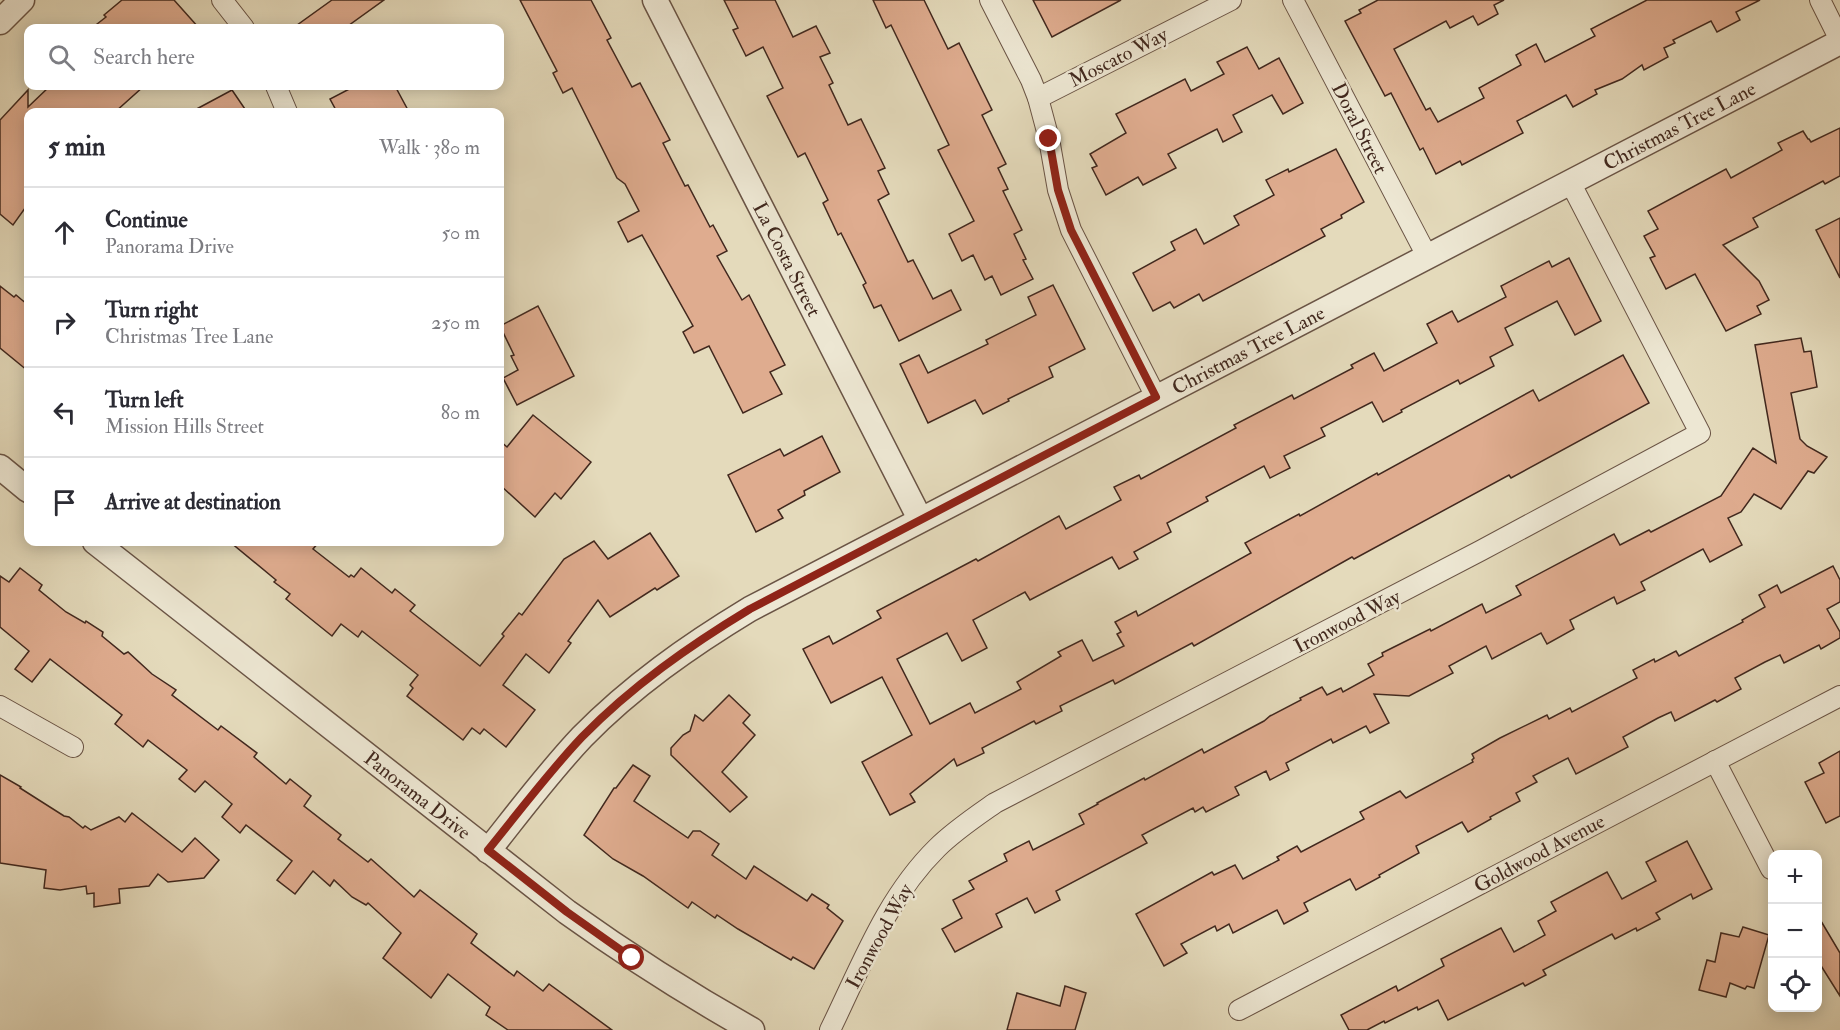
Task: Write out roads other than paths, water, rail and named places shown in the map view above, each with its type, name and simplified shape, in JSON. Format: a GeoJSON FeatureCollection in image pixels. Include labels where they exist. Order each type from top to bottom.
{"type":"FeatureCollection","features":[{"type":"Feature","properties":{"kind":"street"},"geometry":{"type":"LineString","coordinates":[[0,22],[22,0]]}},
{"type":"Feature","properties":{"kind":"street"},"geometry":{"type":"LineString","coordinates":[[222,0],[241,24]]}},
{"type":"Feature","properties":{"kind":"street","name":"La Costa Street"},"geometry":{"type":"LineString","coordinates":[[655,0],[920,519]]}},
{"type":"Feature","properties":{"kind":"street"},"geometry":{"type":"LineString","coordinates":[[990,0],[1038,98],[1049,139],[1058,190],[1071,230],[1156,397]]}},
{"type":"Feature","properties":{"kind":"street","name":"Moscato Way"},"geometry":{"type":"LineString","coordinates":[[1038,98],[1231,0]]}},
{"type":"Feature","properties":{"kind":"street","name":"Doral Street"},"geometry":{"type":"LineString","coordinates":[[1293,0],[1426,256]]}},
{"type":"Feature","properties":{"kind":"street"},"geometry":{"type":"LineString","coordinates":[[1820,0],[1840,41]]}},
{"type":"Feature","properties":{"kind":"street","name":"Christmas Tree Lane"},"geometry":{"type":"LineString","coordinates":[[488,850],[547,776],[582,737],[621,701],[661,667],[750,609],[1840,41]]}},
{"type":"Feature","properties":{"kind":"street"},"geometry":{"type":"LineString","coordinates":[[278,90],[284,108]]}},
{"type":"Feature","properties":{"kind":"street","name":"Ironwood Way"},"geometry":{"type":"LineString","coordinates":[[830,1030],[888,911],[912,875],[937,848],[995,803],[1480,551],[1700,433],[1570,182]]}},
{"type":"Feature","properties":{"kind":"street"},"geometry":{"type":"LineString","coordinates":[[0,467],[24,486]]}},
{"type":"Feature","properties":{"kind":"street","name":"Panorama Drive"},"geometry":{"type":"LineString","coordinates":[[100,546],[567,912],[632,958],[752,1030]]}},
{"type":"Feature","properties":{"kind":"street","name":"Goldwood Avenue"},"geometry":{"type":"LineString","coordinates":[[1239,1010],[1840,696]]}},
{"type":"Feature","properties":{"kind":"street"},"geometry":{"type":"LineString","coordinates":[[0,706],[73,747]]}},
{"type":"Feature","properties":{"kind":"street"},"geometry":{"type":"LineString","coordinates":[[1715,761],[1768,863]]}}]}
